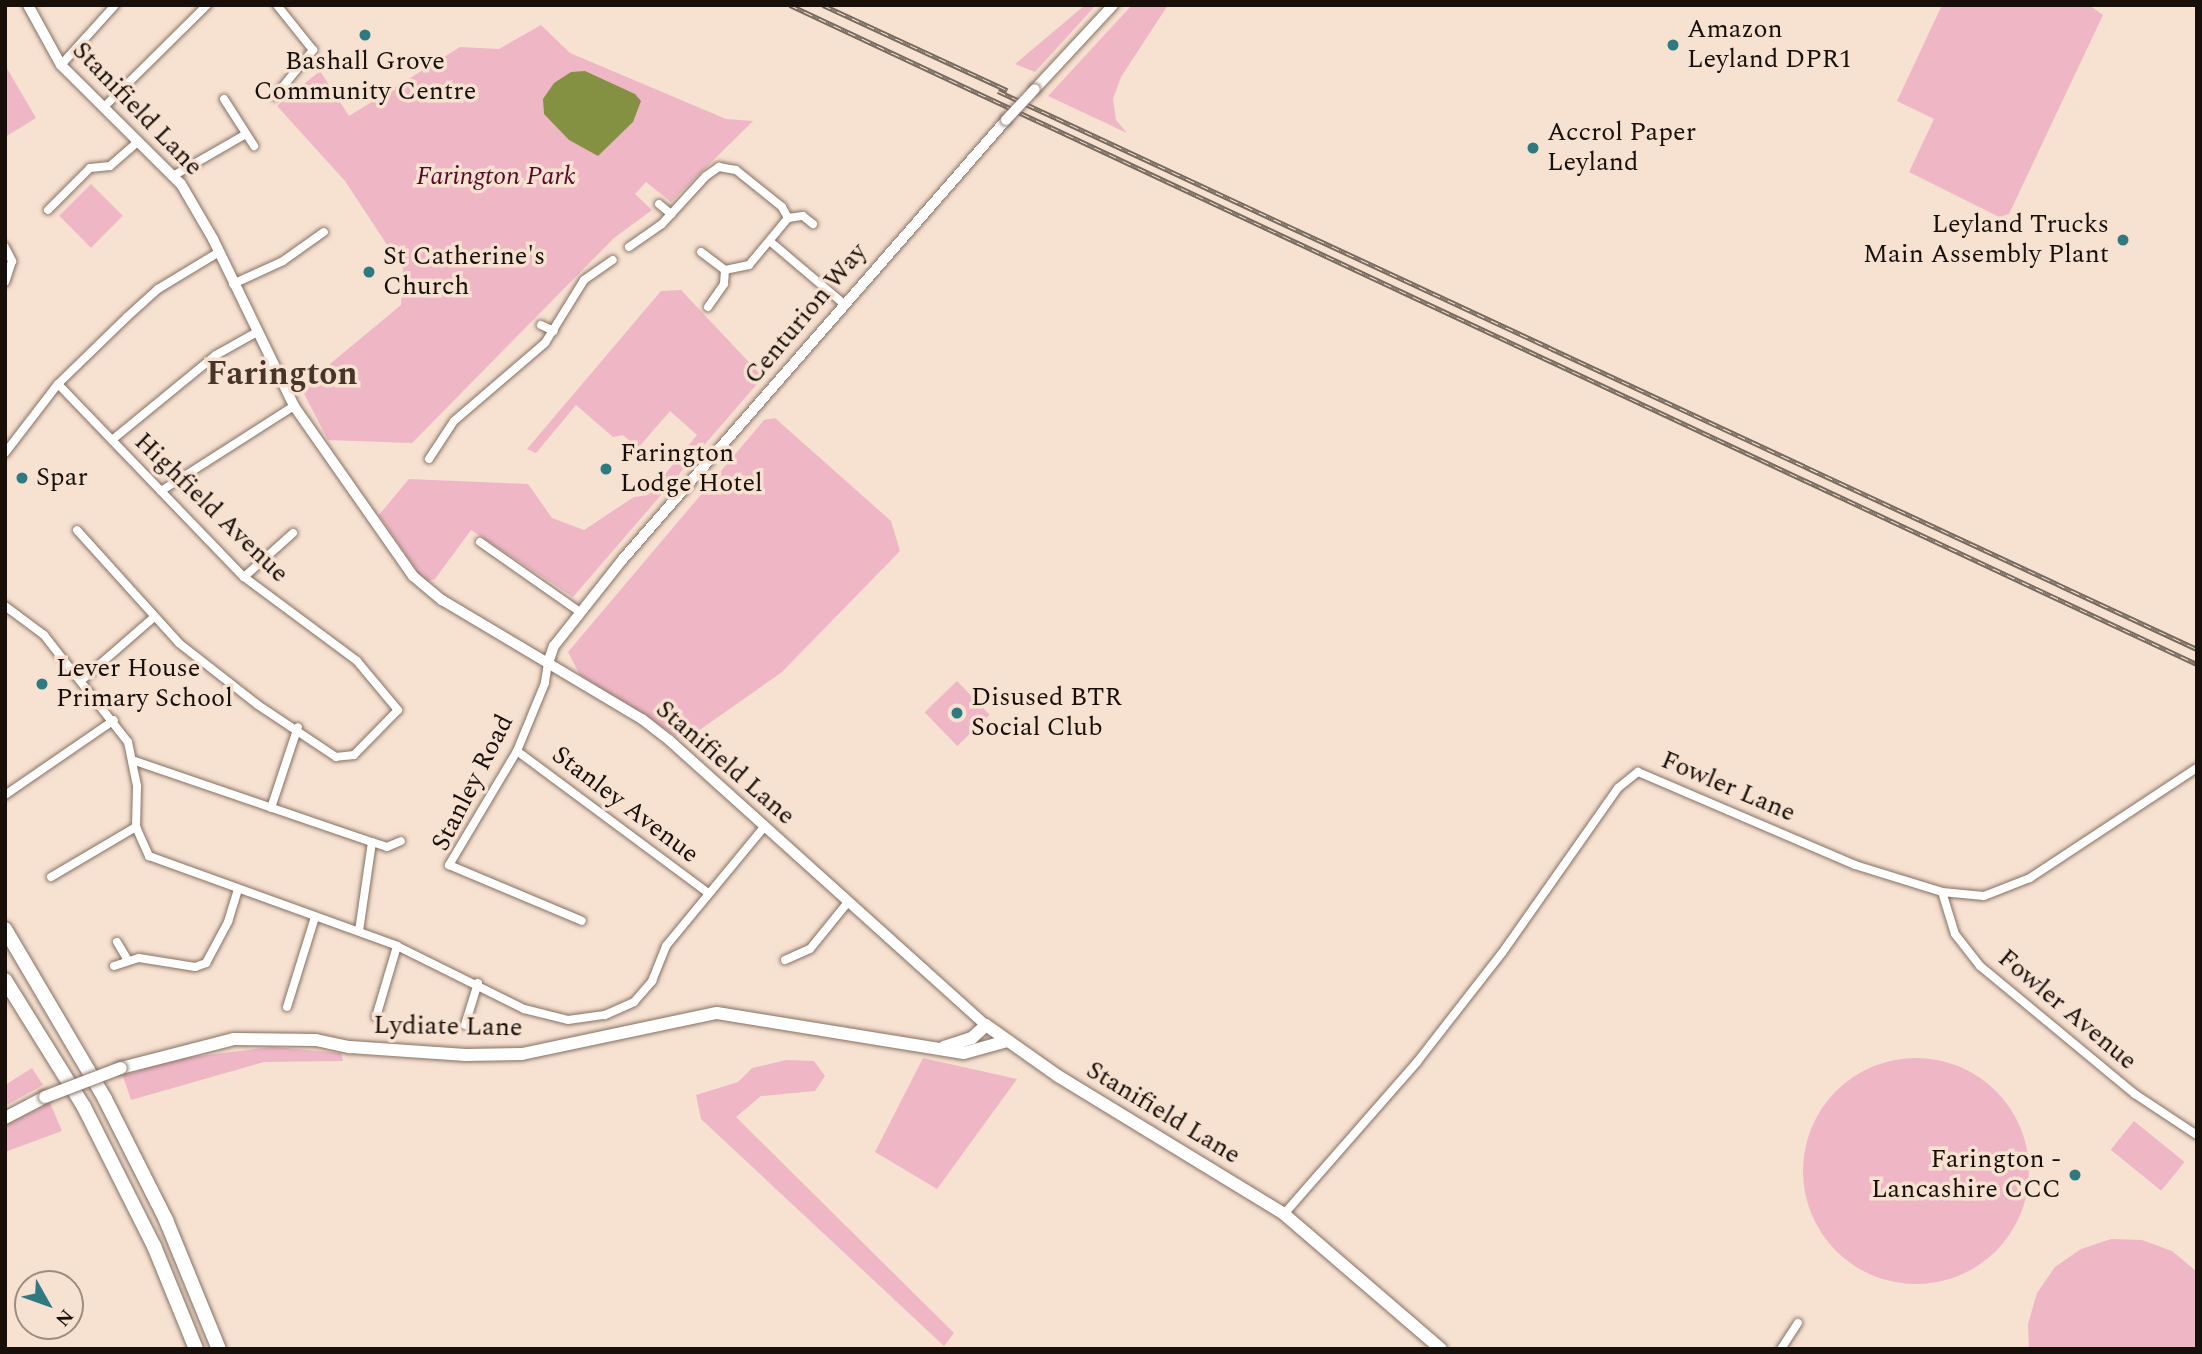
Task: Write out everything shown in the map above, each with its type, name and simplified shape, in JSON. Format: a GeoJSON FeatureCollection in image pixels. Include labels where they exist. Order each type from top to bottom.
{"type":"FeatureCollection","features":[{"type":"Feature","properties":{"kind":"highway"},"geometry":{"type":"LineString","coordinates":[[5,929],[105,1099],[166,1220],[219,1349]]}},
{"type":"Feature","properties":{"kind":"highway"},"geometry":{"type":"LineString","coordinates":[[5,980],[85,1107],[154,1246],[196,1349]]}},
{"type":"Feature","properties":{"kind":"main road","name":"Stanifield Lane"},"geometry":{"type":"LineString","coordinates":[[28,5],[61,65],[173,176],[219,252],[255,333],[294,406],[413,576],[442,600],[642,719],[986,1025],[1007,1041],[1284,1214],[1441,1349]]}},
{"type":"Feature","properties":{"kind":"main road","name":"Centurion Way"},"geometry":{"type":"LineString","coordinates":[[548,663],[554,646],[580,612],[844,304],[1006,120],[1113,5]]}},
{"type":"Feature","properties":{"kind":"main road","name":"Lydiate Lane"},"geometry":{"type":"LineString","coordinates":[[5,1118],[45,1097],[121,1068],[234,1039],[316,1040],[350,1047],[466,1055],[522,1054],[717,1013],[975,1052],[1007,1041]]}},
{"type":"Feature","properties":{"kind":"main road","name":"Lydiate Lane"},"geometry":{"type":"LineString","coordinates":[[940,1048],[972,1038],[986,1025]]}},
{"type":"Feature","properties":{"kind":"street"},"geometry":{"type":"LineString","coordinates":[[105,106],[207,5]]}},
{"type":"Feature","properties":{"kind":"street"},"geometry":{"type":"LineString","coordinates":[[275,96],[313,50],[277,5]]}},
{"type":"Feature","properties":{"kind":"street"},"geometry":{"type":"LineString","coordinates":[[61,65],[110,7]]}},
{"type":"Feature","properties":{"kind":"street"},"geometry":{"type":"LineString","coordinates":[[224,99],[254,146]]}},
{"type":"Feature","properties":{"kind":"street"},"geometry":{"type":"LineString","coordinates":[[173,176],[246,134]]}},
{"type":"Feature","properties":{"kind":"street"},"geometry":{"type":"LineString","coordinates":[[48,210],[90,168],[110,166],[139,141]]}},
{"type":"Feature","properties":{"kind":"street"},"geometry":{"type":"LineString","coordinates":[[629,247],[671,214],[705,176],[727,167],[782,206],[788,218]]}},
{"type":"Feature","properties":{"kind":"street"},"geometry":{"type":"LineString","coordinates":[[659,204],[671,214]]}},
{"type":"Feature","properties":{"kind":"street"},"geometry":{"type":"LineString","coordinates":[[701,252],[725,270],[749,265],[772,243],[788,218],[803,216],[813,224]]}},
{"type":"Feature","properties":{"kind":"street"},"geometry":{"type":"LineString","coordinates":[[233,284],[283,261],[324,232]]}},
{"type":"Feature","properties":{"kind":"street"},"geometry":{"type":"LineString","coordinates":[[772,243],[844,304]]}},
{"type":"Feature","properties":{"kind":"street"},"geometry":{"type":"LineString","coordinates":[[5,247],[12,261],[5,282]]}},
{"type":"Feature","properties":{"kind":"street"},"geometry":{"type":"LineString","coordinates":[[5,453],[58,384],[158,289],[219,252]]}},
{"type":"Feature","properties":{"kind":"street"},"geometry":{"type":"LineString","coordinates":[[429,459],[454,421],[503,382],[554,331],[584,280],[612,260]]}},
{"type":"Feature","properties":{"kind":"street"},"geometry":{"type":"LineString","coordinates":[[708,307],[724,284],[725,270]]}},
{"type":"Feature","properties":{"kind":"street"},"geometry":{"type":"LineString","coordinates":[[541,325],[554,331]]}},
{"type":"Feature","properties":{"kind":"street"},"geometry":{"type":"LineString","coordinates":[[111,440],[216,355],[255,333]]}},
{"type":"Feature","properties":{"kind":"street","name":"Highfield Avenue"},"geometry":{"type":"LineString","coordinates":[[58,384],[244,577],[358,661],[398,710],[354,755],[343,759],[298,727]]}},
{"type":"Feature","properties":{"kind":"street"},"geometry":{"type":"LineString","coordinates":[[161,491],[294,406]]}},
{"type":"Feature","properties":{"kind":"street"},"geometry":{"type":"LineString","coordinates":[[77,530],[154,617],[206,666],[258,705],[298,727],[271,808]]}},
{"type":"Feature","properties":{"kind":"street"},"geometry":{"type":"LineString","coordinates":[[244,577],[293,533]]}},
{"type":"Feature","properties":{"kind":"street"},"geometry":{"type":"LineString","coordinates":[[480,542],[580,612]]}},
{"type":"Feature","properties":{"kind":"street"},"geometry":{"type":"LineString","coordinates":[[5,606],[44,635],[83,679],[114,720],[135,761],[136,827],[149,856],[397,946],[478,983],[524,1009],[568,1020],[619,1010],[644,993],[666,946],[765,827]]}},
{"type":"Feature","properties":{"kind":"street"},"geometry":{"type":"LineString","coordinates":[[83,679],[154,617]]}},
{"type":"Feature","properties":{"kind":"street","name":"Stanley Road"},"geometry":{"type":"LineString","coordinates":[[548,663],[545,682],[517,751],[449,865],[582,921]]}},
{"type":"Feature","properties":{"kind":"street"},"geometry":{"type":"LineString","coordinates":[[5,795],[114,720]]}},
{"type":"Feature","properties":{"kind":"street","name":"Stanley Avenue"},"geometry":{"type":"LineString","coordinates":[[517,751],[708,893]]}},
{"type":"Feature","properties":{"kind":"street"},"geometry":{"type":"LineString","coordinates":[[135,761],[387,847],[401,841]]}},
{"type":"Feature","properties":{"kind":"street","name":"Fowler Lane"},"geometry":{"type":"LineString","coordinates":[[1284,1214],[1417,1062],[1502,953],[1618,788],[1638,772],[1844,861],[1942,892],[1983,896],[2007,890],[2197,768]]}},
{"type":"Feature","properties":{"kind":"street"},"geometry":{"type":"LineString","coordinates":[[51,877],[136,827]]}},
{"type":"Feature","properties":{"kind":"street"},"geometry":{"type":"LineString","coordinates":[[359,931],[372,842]]}},
{"type":"Feature","properties":{"kind":"street"},"geometry":{"type":"LineString","coordinates":[[114,966],[128,960],[195,967],[206,963],[228,922],[238,890]]}},
{"type":"Feature","properties":{"kind":"street","name":"Fowler Avenue"},"geometry":{"type":"LineString","coordinates":[[1942,892],[1955,934],[1980,966],[2135,1094],[2197,1135]]}},
{"type":"Feature","properties":{"kind":"street"},"geometry":{"type":"LineString","coordinates":[[785,960],[810,949],[848,902]]}},
{"type":"Feature","properties":{"kind":"street"},"geometry":{"type":"LineString","coordinates":[[287,1007],[315,917]]}},
{"type":"Feature","properties":{"kind":"street"},"geometry":{"type":"LineString","coordinates":[[117,942],[128,960]]}},
{"type":"Feature","properties":{"kind":"street"},"geometry":{"type":"LineString","coordinates":[[376,1017],[397,946]]}},
{"type":"Feature","properties":{"kind":"street"},"geometry":{"type":"LineString","coordinates":[[465,1025],[478,983]]}},
{"type":"Feature","properties":{"kind":"street"},"geometry":{"type":"LineString","coordinates":[[1781,1349],[1798,1322]]}},
{"type":"Feature","properties":{"kind":"green space"},"geometry":{"type":"Polygon","coordinates":[[[1085,5],[1096,5],[1035,72],[1015,64],[1085,5]]]}},
{"type":"Feature","properties":{"kind":"green space"},"geometry":{"type":"Polygon","coordinates":[[[1132,5],[1168,5],[1121,77],[1113,99],[1116,120],[1127,133],[1048,96],[1132,5]]]}},
{"type":"Feature","properties":{"kind":"green space"},"geometry":{"type":"Polygon","coordinates":[[[1942,5],[2089,5],[2103,15],[2009,214],[1999,217],[1909,172],[1934,119],[1897,101],[1942,5]]]}},
{"type":"Feature","properties":{"kind":"green space","name":"Farington Park"},"geometry":{"type":"Polygon","coordinates":[[[541,25],[570,53],[726,119],[753,121],[671,202],[646,182],[635,194],[652,210],[614,238],[412,443],[328,440],[301,388],[401,305],[403,269],[345,181],[277,106],[320,71],[349,116],[460,47],[499,49],[541,25]]]}},
{"type":"Feature","properties":{"kind":"green space"},"geometry":{"type":"Polygon","coordinates":[[[5,65],[36,118],[5,137],[5,65]]]}},
{"type":"Feature","properties":{"kind":"green space"},"geometry":{"type":"Polygon","coordinates":[[[91,184],[123,216],[91,248],[59,216],[91,184]]]}},
{"type":"Feature","properties":{"kind":"green space"},"geometry":{"type":"Polygon","coordinates":[[[681,290],[763,377],[573,597],[471,530],[435,579],[425,583],[379,515],[409,479],[528,484],[552,518],[584,530],[634,497],[648,495],[697,435],[670,411],[638,448],[623,435],[613,437],[576,405],[536,453],[527,449],[661,291],[681,290]]]}},
{"type":"Feature","properties":{"kind":"green space"},"geometry":{"type":"Polygon","coordinates":[[[775,418],[891,521],[900,551],[782,672],[684,741],[580,675],[568,652],[764,420],[775,418]]]}},
{"type":"Feature","properties":{"kind":"green space","name":"Disused BTR Social Club"},"geometry":{"type":"Polygon","coordinates":[[[957,681],[990,715],[957,746],[925,712],[957,681]]]}},
{"type":"Feature","properties":{"kind":"green space"},"geometry":{"type":"Polygon","coordinates":[[[273,1047],[341,1053],[343,1061],[264,1062],[131,1100],[123,1076],[174,1059],[273,1047]]]}},
{"type":"Feature","properties":{"kind":"green space"},"geometry":{"type":"Polygon","coordinates":[[[923,1058],[1017,1079],[937,1189],[875,1152],[923,1058]]]}},
{"type":"Feature","properties":{"kind":"green space"},"geometry":{"type":"Polygon","coordinates":[[[1916,1058],[1938,1060],[1959,1067],[1979,1077],[1996,1091],[2010,1108],[2020,1128],[2027,1149],[2027,1193],[2020,1214],[2010,1234],[1996,1251],[1979,1265],[1959,1275],[1938,1282],[1916,1284],[1894,1282],[1873,1275],[1853,1265],[1836,1251],[1822,1234],[1812,1214],[1805,1193],[1803,1171],[1805,1149],[1812,1128],[1822,1108],[1836,1091],[1853,1077],[1873,1067],[1894,1060],[1916,1058]]]}},
{"type":"Feature","properties":{"kind":"green space"},"geometry":{"type":"Polygon","coordinates":[[[786,1060],[814,1061],[825,1076],[815,1091],[761,1096],[736,1117],[954,1333],[944,1346],[701,1119],[696,1095],[738,1082],[752,1068],[786,1060]]]}},
{"type":"Feature","properties":{"kind":"green space"},"geometry":{"type":"Polygon","coordinates":[[[32,1068],[43,1085],[5,1106],[5,1085],[32,1068]]]}},
{"type":"Feature","properties":{"kind":"green space"},"geometry":{"type":"Polygon","coordinates":[[[50,1103],[62,1131],[5,1152],[5,1125],[50,1103]]]}},
{"type":"Feature","properties":{"kind":"green space"},"geometry":{"type":"Polygon","coordinates":[[[2134,1121],[2185,1162],[2161,1191],[2111,1150],[2134,1121]]]}},
{"type":"Feature","properties":{"kind":"green space"},"geometry":{"type":"Polygon","coordinates":[[[2111,1239],[2142,1240],[2172,1251],[2196,1271],[2197,1349],[2029,1349],[2028,1324],[2037,1293],[2055,1267],[2081,1249],[2111,1239]]]}},
{"type":"Feature","properties":{"kind":"shaded area"},"geometry":{"type":"Polygon","coordinates":[[[585,71],[635,94],[641,101],[633,122],[598,156],[569,140],[544,114],[543,99],[554,83],[571,72],[585,71]]]}},
{"type":"Feature","properties":{"kind":"railway"},"geometry":{"type":"LineString","coordinates":[[790,5],[2197,664]]}},
{"type":"Feature","properties":{"kind":"railway"},"geometry":{"type":"LineString","coordinates":[[823,5],[1007,90]]}},
{"type":"Feature","properties":{"kind":"railway"},"geometry":{"type":"LineString","coordinates":[[998,91],[2197,649]]}},
{"type":"Feature","properties":{"kind":"place","name":"Bashall Grove Community Centre"},"geometry":{"type":"Point","coordinates":[365,35]}},
{"type":"Feature","properties":{"kind":"place","name":"Amazon Leyland DPR1"},"geometry":{"type":"Point","coordinates":[1673,45]}},
{"type":"Feature","properties":{"kind":"place","name":"Accrol Paper Leyland"},"geometry":{"type":"Point","coordinates":[1533,148]}},
{"type":"Feature","properties":{"kind":"place","name":"Leyland Trucks Main Assembly Plant"},"geometry":{"type":"Point","coordinates":[2123,240]}},
{"type":"Feature","properties":{"kind":"place","name":"St Catherine's Church"},"geometry":{"type":"Point","coordinates":[369,272]}},
{"type":"Feature","properties":{"kind":"place","name":"Farington Lodge Hotel"},"geometry":{"type":"Point","coordinates":[606,469]}},
{"type":"Feature","properties":{"kind":"place","name":"Spar"},"geometry":{"type":"Point","coordinates":[22,478]}},
{"type":"Feature","properties":{"kind":"place","name":"Lever House Primary School"},"geometry":{"type":"Point","coordinates":[42,684]}},
{"type":"Feature","properties":{"kind":"place","name":"Disused BTR Social Club"},"geometry":{"type":"Point","coordinates":[957,713]}},
{"type":"Feature","properties":{"kind":"place","name":"Farington - Lancashire CCC"},"geometry":{"type":"Point","coordinates":[2075,1175]}},
{"type":"Feature","properties":{"kind":"district","name":"Farington"},"geometry":{"type":"Point","coordinates":[282,375]}}]}
